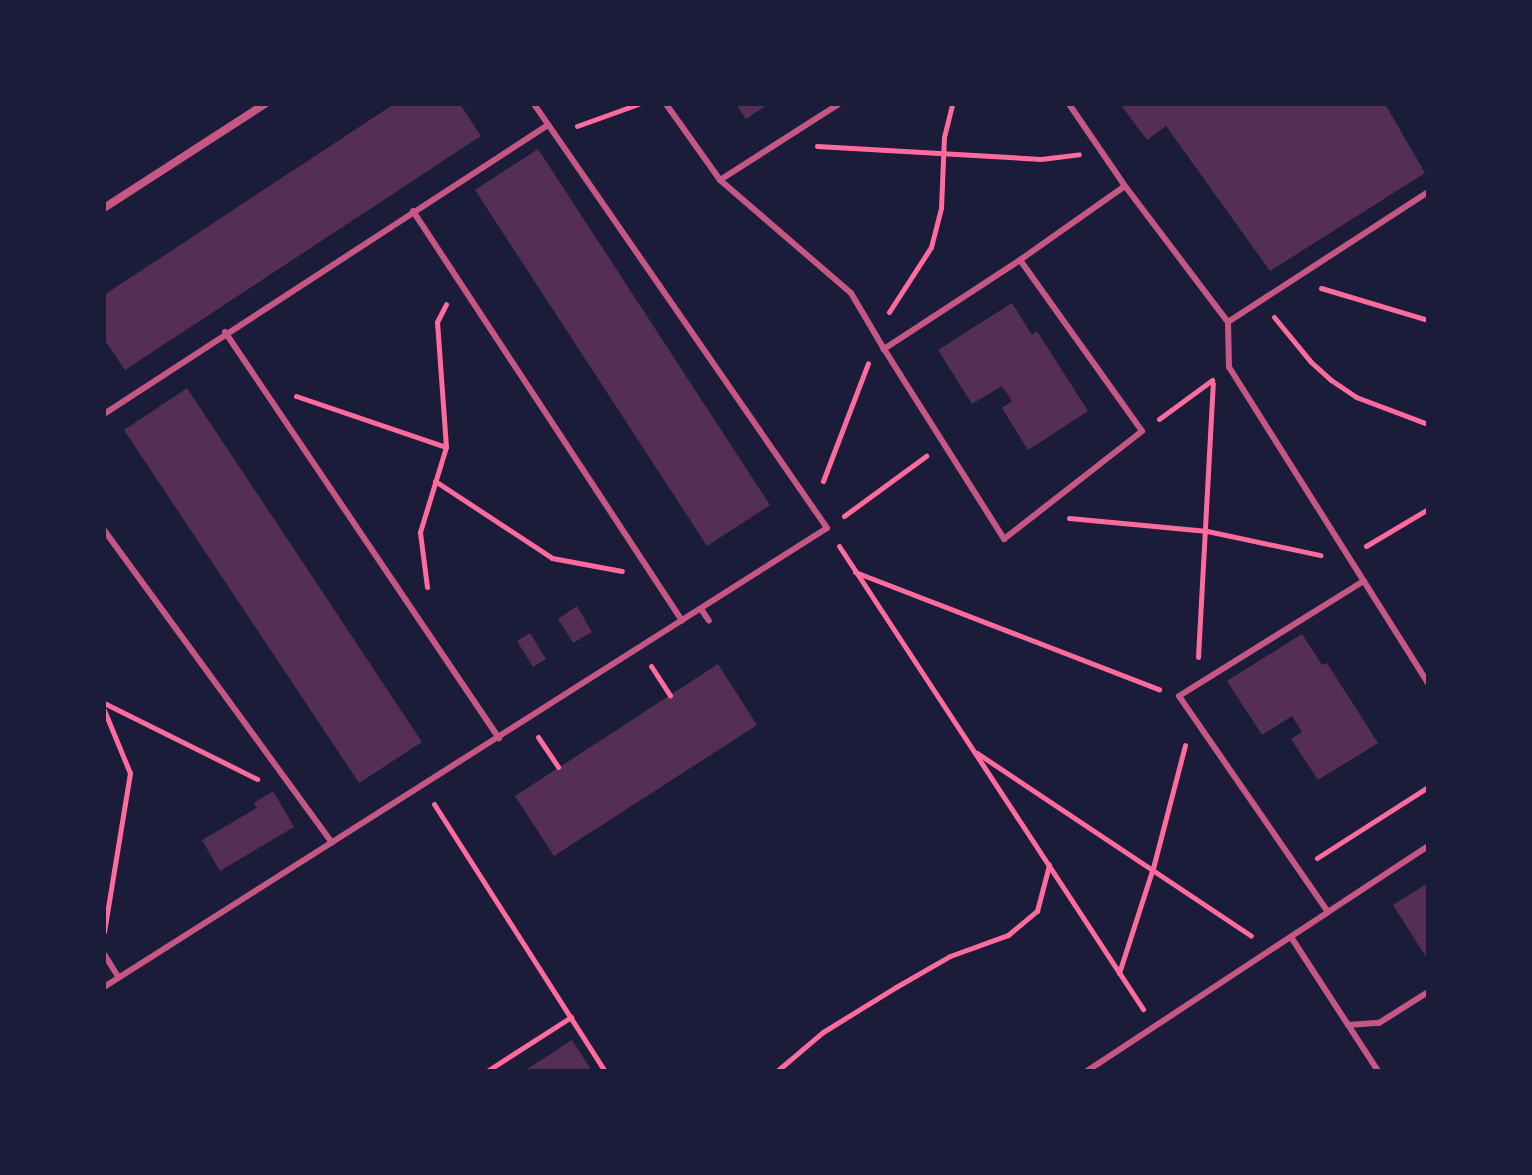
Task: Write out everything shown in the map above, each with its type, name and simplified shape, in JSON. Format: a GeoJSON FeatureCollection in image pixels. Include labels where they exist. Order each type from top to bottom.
{"type":"FeatureCollection","features":[{"type":"Feature","properties":{"kind":"street"},"geometry":{"type":"LineString","coordinates":[[104,208],[265,104]]}},
{"type":"Feature","properties":{"kind":"lane"},"geometry":{"type":"LineString","coordinates":[[104,987],[827,528],[534,104]]}},
{"type":"Feature","properties":{"kind":"lane"},"geometry":{"type":"LineString","coordinates":[[666,104],[720,180],[851,293],[1004,539],[1142,431],[1020,260]]}},
{"type":"Feature","properties":{"kind":"lane"},"geometry":{"type":"LineString","coordinates":[[720,180],[839,104]]}},
{"type":"Feature","properties":{"kind":"lane"},"geometry":{"type":"LineString","coordinates":[[1069,104],[1125,186],[1228,322],[1229,367],[1428,683]]}},
{"type":"Feature","properties":{"kind":"lane"},"geometry":{"type":"LineString","coordinates":[[104,414],[225,332],[548,125]]}},
{"type":"Feature","properties":{"kind":"lane"},"geometry":{"type":"LineString","coordinates":[[884,349],[1020,260],[1125,186]]}},
{"type":"Feature","properties":{"kind":"lane"},"geometry":{"type":"LineString","coordinates":[[1228,322],[1428,192]]}},
{"type":"Feature","properties":{"kind":"lane"},"geometry":{"type":"LineString","coordinates":[[413,211],[682,621]]}},
{"type":"Feature","properties":{"kind":"lane"},"geometry":{"type":"LineString","coordinates":[[225,332],[499,738]]}},
{"type":"Feature","properties":{"kind":"lane"},"geometry":{"type":"LineString","coordinates":[[104,530],[332,843]]}},
{"type":"Feature","properties":{"kind":"lane"},"geometry":{"type":"LineString","coordinates":[[1328,912],[1179,696],[1364,581]]}},
{"type":"Feature","properties":{"kind":"lane"},"geometry":{"type":"LineString","coordinates":[[701,609],[709,621]]}},
{"type":"Feature","properties":{"kind":"lane"},"geometry":{"type":"LineString","coordinates":[[1087,1071],[1428,846]]}},
{"type":"Feature","properties":{"kind":"lane"},"geometry":{"type":"LineString","coordinates":[[1291,937],[1378,1071]]}},
{"type":"Feature","properties":{"kind":"lane"},"geometry":{"type":"LineString","coordinates":[[104,954],[119,978]]}},
{"type":"Feature","properties":{"kind":"lane"},"geometry":{"type":"LineString","coordinates":[[1348,1025],[1379,1023],[1428,992]]}},
{"type":"Feature","properties":{"kind":"path"},"geometry":{"type":"LineString","coordinates":[[548,125],[576,126],[638,104]]}},
{"type":"Feature","properties":{"kind":"path"},"geometry":{"type":"LineString","coordinates":[[875,334],[931,247],[941,208],[942,153],[952,104]]}},
{"type":"Feature","properties":{"kind":"path"},"geometry":{"type":"LineString","coordinates":[[776,144],[1041,159],[1101,151]]}},
{"type":"Feature","properties":{"kind":"path"},"geometry":{"type":"LineString","coordinates":[[428,595],[420,532],[446,447],[437,322],[459,278]]}},
{"type":"Feature","properties":{"kind":"path"},"geometry":{"type":"LineString","coordinates":[[1293,280],[1428,320]]}},
{"type":"Feature","properties":{"kind":"path"},"geometry":{"type":"LineString","coordinates":[[1261,300],[1311,362],[1331,380],[1356,397],[1428,424]]}},
{"type":"Feature","properties":{"kind":"path"},"geometry":{"type":"LineString","coordinates":[[813,508],[870,359],[884,349]]}},
{"type":"Feature","properties":{"kind":"path"},"geometry":{"type":"LineString","coordinates":[[1142,431],[1229,367]]}},
{"type":"Feature","properties":{"kind":"path"},"geometry":{"type":"LineString","coordinates":[[1195,686],[1207,531],[1213,379]]}},
{"type":"Feature","properties":{"kind":"path"},"geometry":{"type":"LineString","coordinates":[[261,384],[446,447]]}},
{"type":"Feature","properties":{"kind":"path"},"geometry":{"type":"LineString","coordinates":[[943,444],[827,528],[1154,1027]]}},
{"type":"Feature","properties":{"kind":"path"},"geometry":{"type":"LineString","coordinates":[[435,481],[552,558],[653,577]]}},
{"type":"Feature","properties":{"kind":"path"},"geometry":{"type":"LineString","coordinates":[[1036,515],[1207,531],[1330,557],[1348,557],[1428,509]]}},
{"type":"Feature","properties":{"kind":"path"},"geometry":{"type":"LineString","coordinates":[[855,572],[1179,696]]}},
{"type":"Feature","properties":{"kind":"path"},"geometry":{"type":"LineString","coordinates":[[639,648],[670,695]]}},
{"type":"Feature","properties":{"kind":"path"},"geometry":{"type":"LineString","coordinates":[[104,703],[269,785]]}},
{"type":"Feature","properties":{"kind":"path"},"geometry":{"type":"LineString","coordinates":[[104,710],[130,773],[104,932]]}},
{"type":"Feature","properties":{"kind":"path"},"geometry":{"type":"LineString","coordinates":[[1119,973],[1153,868],[1193,717]]}},
{"type":"Feature","properties":{"kind":"path"},"geometry":{"type":"LineString","coordinates":[[527,720],[558,767]]}},
{"type":"Feature","properties":{"kind":"path"},"geometry":{"type":"LineString","coordinates":[[973,750],[1153,868],[1270,950]]}},
{"type":"Feature","properties":{"kind":"path"},"geometry":{"type":"LineString","coordinates":[[422,787],[606,1070]]}},
{"type":"Feature","properties":{"kind":"path"},"geometry":{"type":"LineString","coordinates":[[1299,869],[1428,787]]}},
{"type":"Feature","properties":{"kind":"path"},"geometry":{"type":"LineString","coordinates":[[777,1071],[823,1032],[896,987],[950,956],[1008,935],[1037,911],[1049,865]]}},
{"type":"Feature","properties":{"kind":"path"},"geometry":{"type":"LineString","coordinates":[[487,1071],[571,1017]]}},
{"type":"Feature","properties":{"kind":"building"},"geometry":{"type":"Polygon","coordinates":[[[394,104],[460,104],[481,136],[125,370],[104,339],[104,295],[394,104]]]}},
{"type":"Feature","properties":{"kind":"building"},"geometry":{"type":"Polygon","coordinates":[[[736,104],[769,104],[746,119],[736,104]]]}},
{"type":"Feature","properties":{"kind":"building"},"geometry":{"type":"Polygon","coordinates":[[[1120,104],[1385,104],[1425,173],[1270,271],[1166,126],[1147,140],[1120,104]]]}},
{"type":"Feature","properties":{"kind":"building"},"geometry":{"type":"Polygon","coordinates":[[[538,149],[770,505],[707,546],[475,190],[538,149]]]}},
{"type":"Feature","properties":{"kind":"building"},"geometry":{"type":"Polygon","coordinates":[[[1012,303],[1032,335],[1037,331],[1088,411],[1028,450],[1002,408],[1012,401],[1002,386],[972,404],[938,350],[1012,303]]]}},
{"type":"Feature","properties":{"kind":"building"},"geometry":{"type":"Polygon","coordinates":[[[187,388],[422,742],[359,783],[124,430],[187,388]]]}},
{"type":"Feature","properties":{"kind":"building"},"geometry":{"type":"Polygon","coordinates":[[[577,606],[592,632],[573,643],[558,619],[577,606]]]}},
{"type":"Feature","properties":{"kind":"building"},"geometry":{"type":"Polygon","coordinates":[[[530,633],[546,659],[533,667],[517,641],[530,633]]]}},
{"type":"Feature","properties":{"kind":"building"},"geometry":{"type":"Polygon","coordinates":[[[1302,634],[1322,665],[1327,663],[1378,743],[1318,780],[1291,739],[1302,732],[1292,716],[1262,735],[1227,681],[1302,634]]]}},
{"type":"Feature","properties":{"kind":"building"},"geometry":{"type":"Polygon","coordinates":[[[718,664],[757,725],[554,856],[515,796],[718,664]]]}},
{"type":"Feature","properties":{"kind":"building"},"geometry":{"type":"Polygon","coordinates":[[[273,791],[294,827],[220,871],[202,840],[257,808],[254,803],[273,791]]]}},
{"type":"Feature","properties":{"kind":"building"},"geometry":{"type":"Polygon","coordinates":[[[1428,883],[1428,960],[1393,905],[1428,883]]]}},
{"type":"Feature","properties":{"kind":"building"},"geometry":{"type":"Polygon","coordinates":[[[572,1040],[592,1071],[524,1071],[572,1040]]]}}]}
